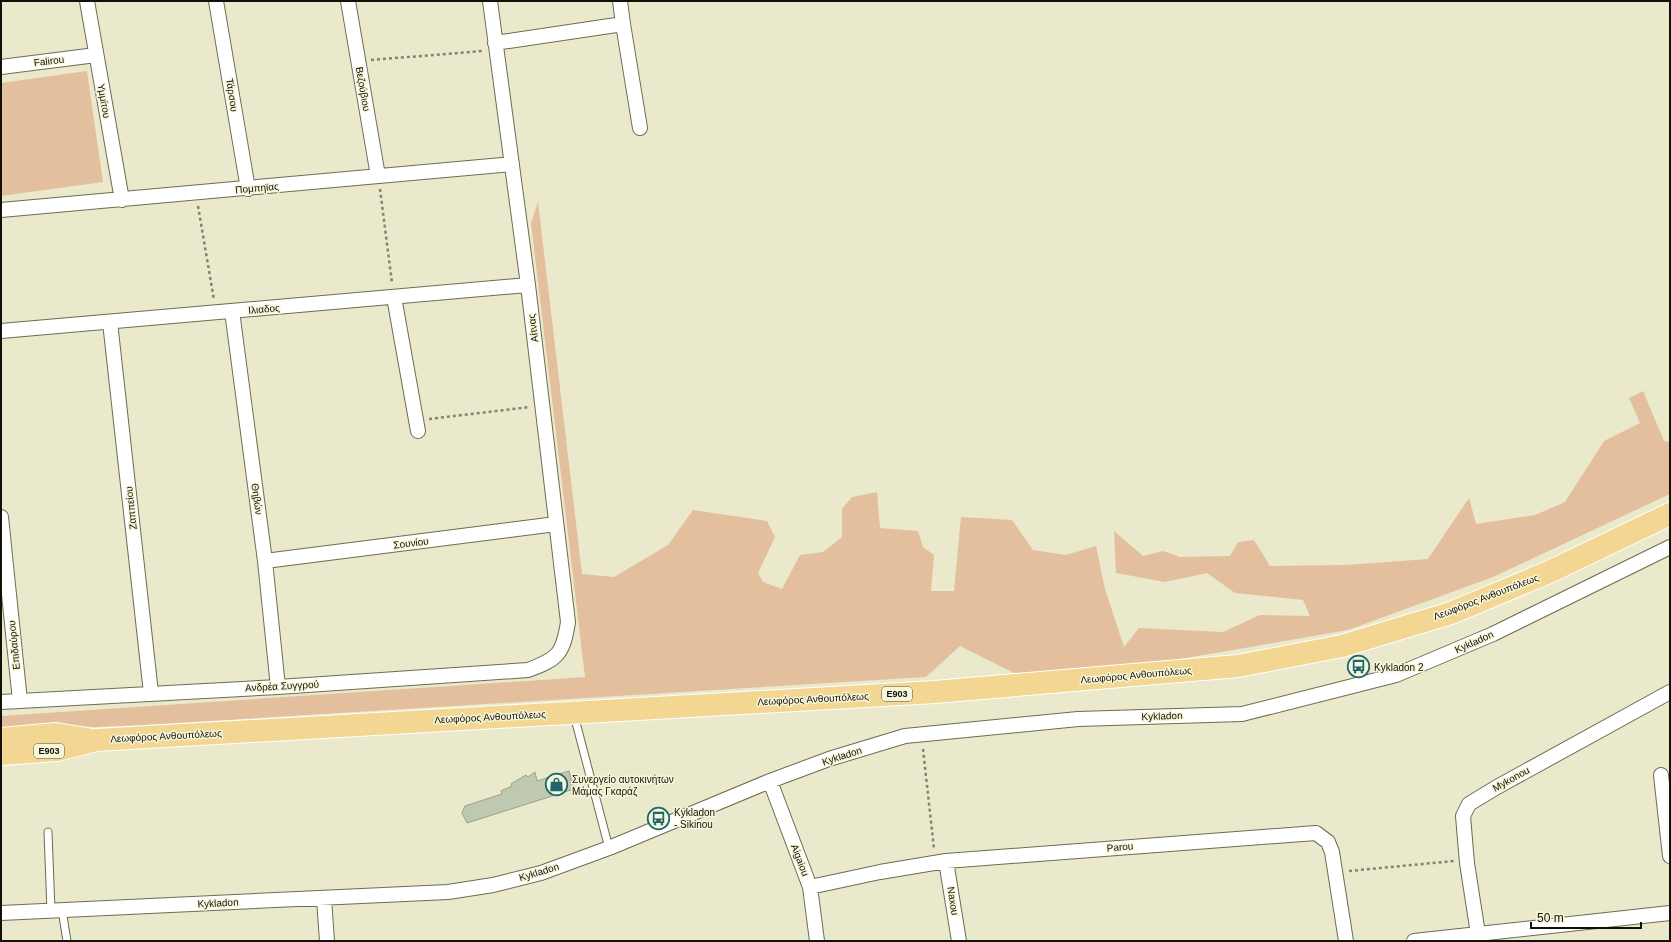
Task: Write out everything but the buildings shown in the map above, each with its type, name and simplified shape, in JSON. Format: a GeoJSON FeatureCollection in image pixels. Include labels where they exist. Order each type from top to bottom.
{"type":"FeatureCollection","features":[{"type":"Feature","properties":{"kind":"main road","name":"Λεωφόρος Ανθουπόλεως"},"geometry":{"type":"LineString","coordinates":[[1,754],[57,750],[96,740],[935,692],[1238,666],[1342,646],[1451,613],[1549,572],[1670,514]]}},
{"type":"Feature","properties":{"kind":"main road","name":"Λεωφόρος Ανθουπόλεως"},"geometry":{"type":"LineString","coordinates":[[1,738],[56,734],[96,740]]}},
{"type":"Feature","properties":{"kind":"street","name":"Υμμίτου"},"geometry":{"type":"LineString","coordinates":[[87,1],[122,200]]}},
{"type":"Feature","properties":{"kind":"street","name":"Τάρσου"},"geometry":{"type":"LineString","coordinates":[[216,1],[248,189]]}},
{"type":"Feature","properties":{"kind":"street","name":"Βεζούβιου"},"geometry":{"type":"LineString","coordinates":[[348,1],[378,176]]}},
{"type":"Feature","properties":{"kind":"street","name":"Αίτνας"},"geometry":{"type":"LineString","coordinates":[[490,1],[528,285],[568,622],[565,640],[559,655]]}},
{"type":"Feature","properties":{"kind":"street"},"geometry":{"type":"LineString","coordinates":[[620,1],[640,128]]}},
{"type":"Feature","properties":{"kind":"street"},"geometry":{"type":"LineString","coordinates":[[496,46],[623,24]]}},
{"type":"Feature","properties":{"kind":"street","name":"Falirou"},"geometry":{"type":"LineString","coordinates":[[1,67],[96,55]]}},
{"type":"Feature","properties":{"kind":"street","name":"Πομπηϊας"},"geometry":{"type":"LineString","coordinates":[[1,210],[196,194],[512,164]]}},
{"type":"Feature","properties":{"kind":"street","name":"Ιλιαδος"},"geometry":{"type":"LineString","coordinates":[[1,331],[528,285]]}},
{"type":"Feature","properties":{"kind":"street"},"geometry":{"type":"LineString","coordinates":[[394,297],[417,426]]}},
{"type":"Feature","properties":{"kind":"street","name":"Θηβών"},"geometry":{"type":"LineString","coordinates":[[232,311],[265,561],[278,687]]}},
{"type":"Feature","properties":{"kind":"street","name":"Ζαππείου"},"geometry":{"type":"LineString","coordinates":[[110,322],[151,694]]}},
{"type":"Feature","properties":{"kind":"street","name":"Επιδαύρου"},"geometry":{"type":"LineString","coordinates":[[1,517],[20,700]]}},
{"type":"Feature","properties":{"kind":"street","name":"Σουνίου"},"geometry":{"type":"LineString","coordinates":[[265,561],[556,524]]}},
{"type":"Feature","properties":{"kind":"street","name":"Kykladon"},"geometry":{"type":"LineString","coordinates":[[1,913],[448,892],[493,885],[541,873],[609,848],[770,781],[829,759],[905,736],[1078,719],[1242,714],[1396,675],[1493,634],[1670,548]]}},
{"type":"Feature","properties":{"kind":"street","name":"Ανδρέα Συγγρού"},"geometry":{"type":"LineString","coordinates":[[1,702],[278,687],[528,670],[545,664],[559,655]]}},
{"type":"Feature","properties":{"kind":"street","name":"Mykonou"},"geometry":{"type":"LineString","coordinates":[[1478,934],[1466,860],[1463,816],[1469,804],[1491,790],[1670,692]]}},
{"type":"Feature","properties":{"kind":"street"},"geometry":{"type":"LineString","coordinates":[[1661,775],[1670,856]]}},
{"type":"Feature","properties":{"kind":"street","name":"Aigaiou"},"geometry":{"type":"LineString","coordinates":[[770,781],[810,887],[817,941]]}},
{"type":"Feature","properties":{"kind":"street","name":"Parou"},"geometry":{"type":"LineString","coordinates":[[810,887],[880,872],[941,862],[1310,832],[1316,833],[1328,842],[1332,852],[1346,941]]}},
{"type":"Feature","properties":{"kind":"street","name":"Naxou"},"geometry":{"type":"LineString","coordinates":[[941,862],[959,941]]}},
{"type":"Feature","properties":{"kind":"street"},"geometry":{"type":"LineString","coordinates":[[324,899],[327,941]]}},
{"type":"Feature","properties":{"kind":"street"},"geometry":{"type":"LineString","coordinates":[[1414,941],[1670,913]]}},
{"type":"Feature","properties":{"kind":"lane"},"geometry":{"type":"LineString","coordinates":[[574,712],[609,848]]}},
{"type":"Feature","properties":{"kind":"lane"},"geometry":{"type":"LineString","coordinates":[[48,832],[56,911],[67,941]]}},
{"type":"Feature","properties":{"kind":"path"},"geometry":{"type":"LineString","coordinates":[[358,61],[496,46]]}},
{"type":"Feature","properties":{"kind":"path"},"geometry":{"type":"LineString","coordinates":[[378,176],[394,297]]}},
{"type":"Feature","properties":{"kind":"path"},"geometry":{"type":"LineString","coordinates":[[196,194],[216,313]]}},
{"type":"Feature","properties":{"kind":"path"},"geometry":{"type":"LineString","coordinates":[[417,426],[542,405]]}},
{"type":"Feature","properties":{"kind":"path"},"geometry":{"type":"LineString","coordinates":[[922,734],[941,862]]}},
{"type":"Feature","properties":{"kind":"path"},"geometry":{"type":"LineString","coordinates":[[1335,872],[1466,860]]}},
{"type":"Feature","properties":{"kind":"shaded area"},"geometry":{"type":"Polygon","coordinates":[[[87,71],[103,182],[1,196],[1,83],[87,71]]]}},
{"type":"Feature","properties":{"kind":"shaded area"},"geometry":{"type":"Polygon","coordinates":[[[538,202],[582,574],[614,577],[668,545],[693,510],[767,521],[775,537],[758,573],[763,582],[782,589],[800,555],[823,552],[842,537],[842,509],[852,497],[877,492],[880,528],[918,531],[923,547],[934,555],[931,591],[954,591],[961,517],[1012,520],[1033,550],[1066,555],[1096,546],[1105,589],[1124,647],[1139,628],[1223,632],[1260,615],[1310,616],[1303,600],[1235,593],[1207,573],[1165,582],[1116,573],[1114,531],[1143,556],[1163,551],[1180,557],[1230,556],[1238,542],[1254,540],[1270,566],[1346,565],[1428,559],[1469,498],[1476,524],[1535,515],[1565,502],[1604,441],[1640,423],[1629,398],[1643,391],[1664,441],[1670,442],[1670,494],[1493,577],[1348,630],[1128,668],[1016,674],[960,646],[926,677],[144,725],[1,731],[1,716],[585,677],[531,223],[538,202]]]}},
{"type":"Feature","properties":{"kind":"place","name":"Kykladon 2"},"geometry":{"type":"Point","coordinates":[1358,667]}},
{"type":"Feature","properties":{"kind":"place","name":"Συνεργείο αυτοκινήτων Μάμας Γκαράζ"},"geometry":{"type":"Point","coordinates":[556,785]}},
{"type":"Feature","properties":{"kind":"place","name":"Kykladon - Sikinou"},"geometry":{"type":"Point","coordinates":[659,818]}}]}
